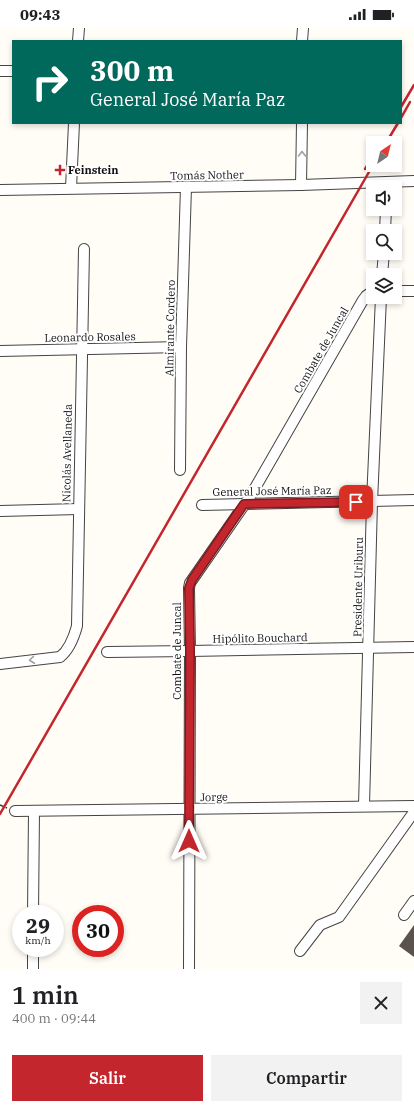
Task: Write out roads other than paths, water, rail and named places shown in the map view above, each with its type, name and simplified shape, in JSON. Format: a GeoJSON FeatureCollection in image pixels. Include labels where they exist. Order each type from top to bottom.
{"type":"FeatureCollection","features":[{"type":"Feature","properties":{"kind":"street"},"geometry":{"type":"LineString","coordinates":[[78,40],[79,28]]}},
{"type":"Feature","properties":{"kind":"street"},"geometry":{"type":"LineString","coordinates":[[302,40],[303,28]]}},
{"type":"Feature","properties":{"kind":"street"},"geometry":{"type":"LineString","coordinates":[[0,71],[12,71]]}},
{"type":"Feature","properties":{"kind":"street"},"geometry":{"type":"LineString","coordinates":[[71,188],[74,124]]}},
{"type":"Feature","properties":{"kind":"street"},"geometry":{"type":"LineString","coordinates":[[301,185],[302,124]]}},
{"type":"Feature","properties":{"kind":"street","name":"Tomás Nother"},"geometry":{"type":"LineString","coordinates":[[402,182],[414,181]]}},
{"type":"Feature","properties":{"kind":"street","name":"Tomás Nother"},"geometry":{"type":"LineString","coordinates":[[0,190],[366,184]]}},
{"type":"Feature","properties":{"kind":"street","name":"Almirante Cordero"},"geometry":{"type":"LineString","coordinates":[[180,470],[181,347],[186,187]]}},
{"type":"Feature","properties":{"kind":"street","name":"Nicolás Avellaneda"},"geometry":{"type":"LineString","coordinates":[[0,664],[60,657],[67,650],[75,634],[77,626],[84,249]]}},
{"type":"Feature","properties":{"kind":"street"},"geometry":{"type":"LineString","coordinates":[[402,291],[414,291]]}},
{"type":"Feature","properties":{"kind":"street","name":"Combate de Juncal"},"geometry":{"type":"LineString","coordinates":[[189,969],[190,583],[255,489],[366,296]]}},
{"type":"Feature","properties":{"kind":"street","name":"Presidente Uriburu"},"geometry":{"type":"LineString","coordinates":[[364,806],[372,502],[381,304]]}},
{"type":"Feature","properties":{"kind":"street","name":"Leonardo Rosales"},"geometry":{"type":"LineString","coordinates":[[0,351],[181,347]]}},
{"type":"Feature","properties":{"kind":"street","name":"General José María Paz"},"geometry":{"type":"LineString","coordinates":[[202,504],[372,502],[414,500]]}},
{"type":"Feature","properties":{"kind":"street"},"geometry":{"type":"LineString","coordinates":[[0,511],[79,509]]}},
{"type":"Feature","properties":{"kind":"street","name":"Hipólito Bouchard"},"geometry":{"type":"LineString","coordinates":[[107,652],[414,647]]}},
{"type":"Feature","properties":{"kind":"street","name":"Jorge"},"geometry":{"type":"LineString","coordinates":[[15,811],[414,806]]}},
{"type":"Feature","properties":{"kind":"street"},"geometry":{"type":"LineString","coordinates":[[33,905],[34,811]]}},
{"type":"Feature","properties":{"kind":"street"},"geometry":{"type":"LineString","coordinates":[[300,951],[320,925],[339,917],[414,812]]}},
{"type":"Feature","properties":{"kind":"street"},"geometry":{"type":"LineString","coordinates":[[404,915],[414,901]]}},
{"type":"Feature","properties":{"kind":"street"},"geometry":{"type":"LineString","coordinates":[[33,957],[33,969]]}},
{"type":"Feature","properties":{"kind":"railway"},"geometry":{"type":"LineString","coordinates":[[402,105],[414,85]]}},
{"type":"Feature","properties":{"kind":"railway"},"geometry":{"type":"LineString","coordinates":[[402,116],[410,102]]}},
{"type":"Feature","properties":{"kind":"railway"},"geometry":{"type":"LineString","coordinates":[[390,136],[397,124]]}},
{"type":"Feature","properties":{"kind":"railway"},"geometry":{"type":"LineString","coordinates":[[0,814],[369,172]]}},
{"type":"Feature","properties":{"kind":"place","name":"Feinstein"},"geometry":{"type":"Point","coordinates":[60,170]}}]}
